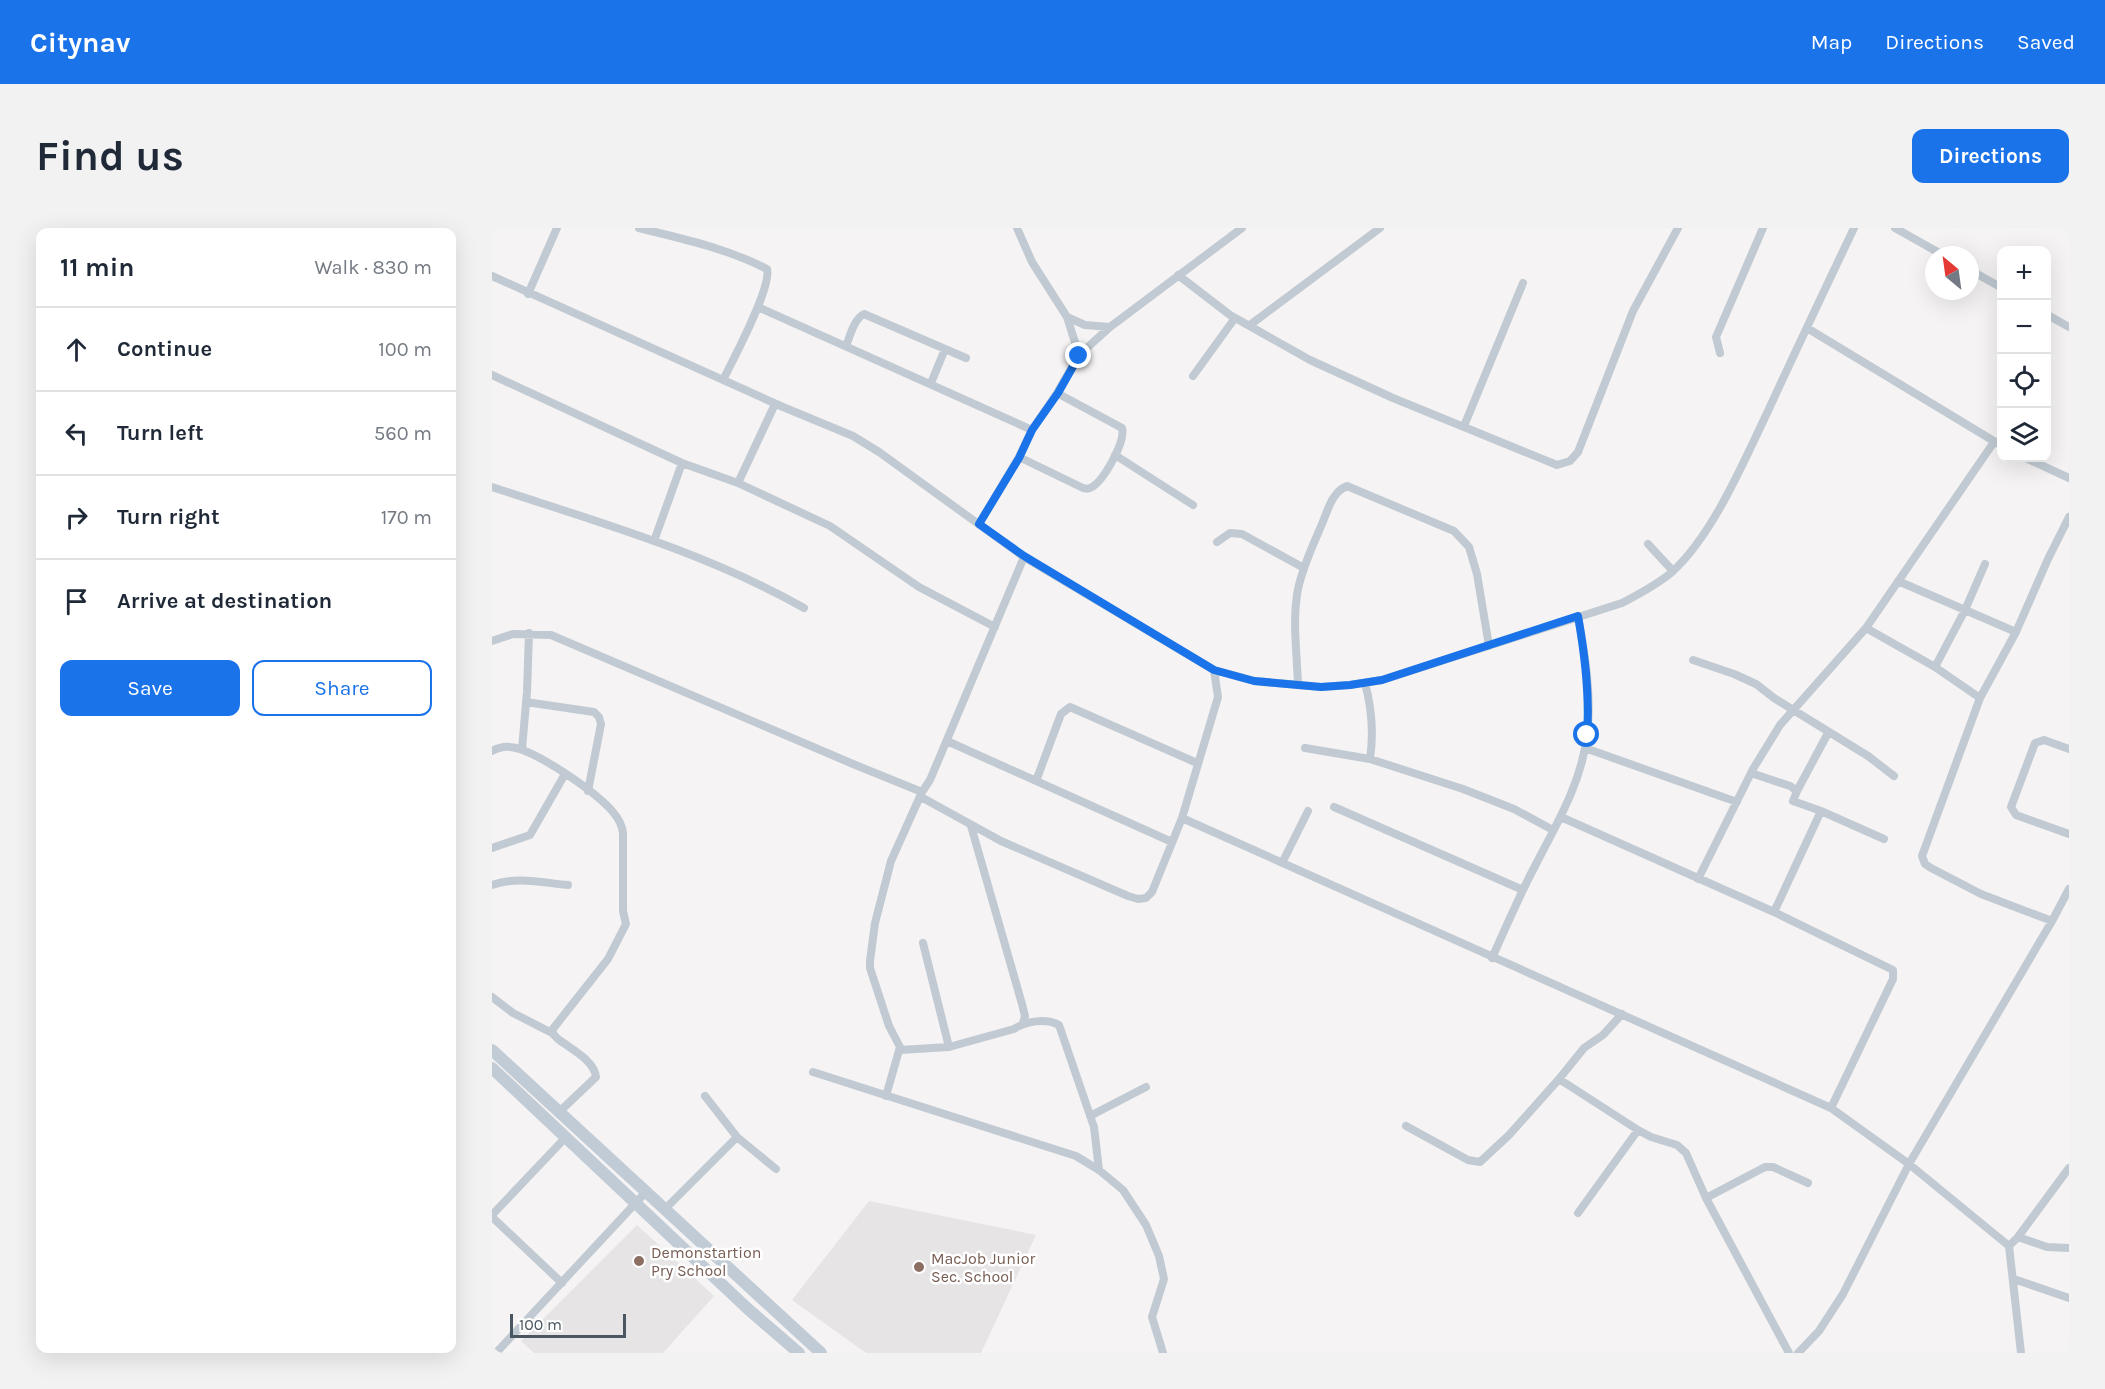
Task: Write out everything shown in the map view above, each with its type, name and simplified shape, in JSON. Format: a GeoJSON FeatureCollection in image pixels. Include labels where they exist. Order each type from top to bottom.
{"type":"FeatureCollection","features":[{"type":"Feature","properties":{"kind":"main road"},"geometry":{"type":"LineString","coordinates":[[492,1050],[821,1353]]}},
{"type":"Feature","properties":{"kind":"main road"},"geometry":{"type":"LineString","coordinates":[[492,1068],[748,1309],[799,1353]]}},
{"type":"Feature","properties":{"kind":"street"},"geometry":{"type":"LineString","coordinates":[[528,294],[557,228]]}},
{"type":"Feature","properties":{"kind":"street"},"geometry":{"type":"LineString","coordinates":[[639,228],[711,246],[767,269],[769,276],[758,307],[723,381]]}},
{"type":"Feature","properties":{"kind":"street"},"geometry":{"type":"LineString","coordinates":[[1017,228],[1032,262],[1067,317],[1079,356]]}},
{"type":"Feature","properties":{"kind":"street"},"geometry":{"type":"LineString","coordinates":[[979,524],[1019,458],[1032,430],[1058,393],[1079,356],[1110,327],[1242,228]]}},
{"type":"Feature","properties":{"kind":"street"},"geometry":{"type":"LineString","coordinates":[[1250,325],[1380,228]]}},
{"type":"Feature","properties":{"kind":"street"},"geometry":{"type":"LineString","coordinates":[[1178,275],[1235,318],[1310,360],[1393,398],[1557,465],[1570,461],[1578,452],[1633,311],[1678,228]]}},
{"type":"Feature","properties":{"kind":"street"},"geometry":{"type":"LineString","coordinates":[[1720,353],[1716,337],[1763,228]]}},
{"type":"Feature","properties":{"kind":"street"},"geometry":{"type":"LineString","coordinates":[[492,276],[723,381],[853,436],[879,452],[1024,556],[1214,670],[1254,681],[1321,687],[1382,680],[1622,603],[1652,587],[1673,571],[1691,551],[1720,506],[1854,228]]}},
{"type":"Feature","properties":{"kind":"street"},"geometry":{"type":"LineString","coordinates":[[1895,228],[1927,246]]}},
{"type":"Feature","properties":{"kind":"street"},"geometry":{"type":"LineString","coordinates":[[1979,275],[1997,286]]}},
{"type":"Feature","properties":{"kind":"street"},"geometry":{"type":"LineString","coordinates":[[1464,426],[1522,283]]}},
{"type":"Feature","properties":{"kind":"street"},"geometry":{"type":"LineString","coordinates":[[758,307],[1032,430]]}},
{"type":"Feature","properties":{"kind":"street"},"geometry":{"type":"LineString","coordinates":[[846,346],[856,321],[864,314],[966,358]]}},
{"type":"Feature","properties":{"kind":"street"},"geometry":{"type":"LineString","coordinates":[[1067,317],[1085,325],[1110,327]]}},
{"type":"Feature","properties":{"kind":"street"},"geometry":{"type":"LineString","coordinates":[[2051,317],[2069,327]]}},
{"type":"Feature","properties":{"kind":"street"},"geometry":{"type":"LineString","coordinates":[[1193,376],[1235,318]]}},
{"type":"Feature","properties":{"kind":"street"},"geometry":{"type":"LineString","coordinates":[[1807,328],[1997,443]]}},
{"type":"Feature","properties":{"kind":"street"},"geometry":{"type":"LineString","coordinates":[[931,383],[945,349]]}},
{"type":"Feature","properties":{"kind":"street"},"geometry":{"type":"LineString","coordinates":[[492,375],[682,463],[738,483],[830,526],[919,587],[995,627]]}},
{"type":"Feature","properties":{"kind":"street"},"geometry":{"type":"LineString","coordinates":[[1019,458],[1083,488],[1090,489],[1115,455],[1123,433],[1122,428],[1058,393]]}},
{"type":"Feature","properties":{"kind":"street"},"geometry":{"type":"LineString","coordinates":[[738,483],[775,404]]}},
{"type":"Feature","properties":{"kind":"street"},"geometry":{"type":"LineString","coordinates":[[1698,879],[1751,773],[1780,724],[1866,628],[1997,445]]}},
{"type":"Feature","properties":{"kind":"street"},"geometry":{"type":"LineString","coordinates":[[1115,455],[1193,505]]}},
{"type":"Feature","properties":{"kind":"street"},"geometry":{"type":"LineString","coordinates":[[2035,462],[2069,478]]}},
{"type":"Feature","properties":{"kind":"street"},"geometry":{"type":"LineString","coordinates":[[654,541],[682,463]]}},
{"type":"Feature","properties":{"kind":"street"},"geometry":{"type":"LineString","coordinates":[[1298,685],[1295,612],[1304,568],[1329,507],[1337,493],[1347,486],[1454,531],[1469,547],[1477,574],[1489,646]]}},
{"type":"Feature","properties":{"kind":"street"},"geometry":{"type":"LineString","coordinates":[[492,487],[681,550],[781,595],[804,608]]}},
{"type":"Feature","properties":{"kind":"street"},"geometry":{"type":"LineString","coordinates":[[2052,921],[1981,894],[1931,868],[1925,864],[1922,856],[1980,698],[2016,632],[2069,517]]}},
{"type":"Feature","properties":{"kind":"street"},"geometry":{"type":"LineString","coordinates":[[1218,542],[1230,533],[1242,534],[1304,568]]}},
{"type":"Feature","properties":{"kind":"street"},"geometry":{"type":"LineString","coordinates":[[1648,544],[1673,571]]}},
{"type":"Feature","properties":{"kind":"street"},"geometry":{"type":"LineString","coordinates":[[886,1096],[900,1050],[889,1026],[870,969],[875,923],[891,861],[930,780],[1024,556]]}},
{"type":"Feature","properties":{"kind":"street"},"geometry":{"type":"LineString","coordinates":[[1935,667],[1965,610],[1985,564]]}},
{"type":"Feature","properties":{"kind":"street"},"geometry":{"type":"LineString","coordinates":[[1898,581],[2016,632]]}},
{"type":"Feature","properties":{"kind":"street"},"geometry":{"type":"LineString","coordinates":[[1492,958],[1523,890],[1561,817],[1578,774],[1585,748],[1589,710],[1585,654],[1578,616]]}},
{"type":"Feature","properties":{"kind":"street"},"geometry":{"type":"LineString","coordinates":[[1866,628],[1935,667],[1980,698]]}},
{"type":"Feature","properties":{"kind":"street"},"geometry":{"type":"LineString","coordinates":[[522,749],[529,633]]}},
{"type":"Feature","properties":{"kind":"street"},"geometry":{"type":"LineString","coordinates":[[492,640],[513,634],[551,635],[922,795],[971,826],[1086,879],[1138,899],[1146,898],[1152,892],[1182,818],[1218,697],[1214,670]]}},
{"type":"Feature","properties":{"kind":"street"},"geometry":{"type":"LineString","coordinates":[[1693,660],[1756,684],[1828,733],[1868,756],[1894,776]]}},
{"type":"Feature","properties":{"kind":"street"},"geometry":{"type":"LineString","coordinates":[[1365,683],[1371,704],[1373,726],[1371,759]]}},
{"type":"Feature","properties":{"kind":"street"},"geometry":{"type":"LineString","coordinates":[[526,702],[594,712],[599,717],[601,724],[588,791]]}},
{"type":"Feature","properties":{"kind":"street"},"geometry":{"type":"LineString","coordinates":[[1036,781],[1061,714],[1070,707],[1197,763]]}},
{"type":"Feature","properties":{"kind":"street"},"geometry":{"type":"LineString","coordinates":[[1828,733],[1793,801],[1884,839]]}},
{"type":"Feature","properties":{"kind":"street"},"geometry":{"type":"LineString","coordinates":[[2069,748],[2044,740],[2035,743],[2011,807],[2016,815],[2069,834]]}},
{"type":"Feature","properties":{"kind":"street"},"geometry":{"type":"LineString","coordinates":[[947,741],[1172,842]]}},
{"type":"Feature","properties":{"kind":"street"},"geometry":{"type":"LineString","coordinates":[[492,751],[501,747],[522,749],[565,774],[588,791],[612,811],[621,823],[624,853],[623,911],[626,924],[608,959],[556,1024],[552,1033]]}},
{"type":"Feature","properties":{"kind":"street"},"geometry":{"type":"LineString","coordinates":[[1305,748],[1371,759],[1463,789],[1514,809],[1553,830]]}},
{"type":"Feature","properties":{"kind":"street"},"geometry":{"type":"LineString","coordinates":[[1585,748],[1737,802]]}},
{"type":"Feature","properties":{"kind":"street"},"geometry":{"type":"LineString","coordinates":[[1751,773],[1790,786],[1797,791]]}},
{"type":"Feature","properties":{"kind":"street"},"geometry":{"type":"LineString","coordinates":[[492,848],[530,835],[565,774]]}},
{"type":"Feature","properties":{"kind":"street"},"geometry":{"type":"LineString","coordinates":[[1334,807],[1523,890]]}},
{"type":"Feature","properties":{"kind":"street"},"geometry":{"type":"LineString","coordinates":[[1282,863],[1308,811]]}},
{"type":"Feature","properties":{"kind":"street"},"geometry":{"type":"LineString","coordinates":[[1774,912],[1821,811]]}},
{"type":"Feature","properties":{"kind":"street"},"geometry":{"type":"LineString","coordinates":[[1561,817],[1774,912],[1893,970],[1893,979],[1831,1108]]}},
{"type":"Feature","properties":{"kind":"street"},"geometry":{"type":"LineString","coordinates":[[1182,818],[1831,1108],[1909,1164],[2009,1246],[2021,1353]]}},
{"type":"Feature","properties":{"kind":"street"},"geometry":{"type":"LineString","coordinates":[[971,826],[1022,1004],[1025,1016],[1023,1023]]}},
{"type":"Feature","properties":{"kind":"street"},"geometry":{"type":"LineString","coordinates":[[492,885],[519,880],[568,885]]}},
{"type":"Feature","properties":{"kind":"street"},"geometry":{"type":"LineString","coordinates":[[1798,1353],[1819,1331],[1843,1294],[1909,1164],[2069,889]]}},
{"type":"Feature","properties":{"kind":"street"},"geometry":{"type":"LineString","coordinates":[[923,943],[949,1047]]}},
{"type":"Feature","properties":{"kind":"street"},"geometry":{"type":"LineString","coordinates":[[492,997],[519,1017],[552,1033],[588,1062],[596,1074],[593,1081],[558,1113]]}},
{"type":"Feature","properties":{"kind":"street"},"geometry":{"type":"LineString","coordinates":[[1406,1126],[1468,1160],[1480,1162],[1509,1135],[1584,1048],[1603,1035],[1622,1014]]}},
{"type":"Feature","properties":{"kind":"street"},"geometry":{"type":"LineString","coordinates":[[900,1050],[949,1047],[1014,1029],[1023,1023],[1052,1022],[1059,1025],[1094,1127],[1100,1170]]}},
{"type":"Feature","properties":{"kind":"street"},"geometry":{"type":"LineString","coordinates":[[813,1072],[1076,1156],[1100,1170],[1123,1190],[1146,1225],[1159,1256],[1164,1279],[1152,1317],[1163,1353]]}},
{"type":"Feature","properties":{"kind":"street"},"geometry":{"type":"LineString","coordinates":[[1559,1079],[1638,1130],[1651,1137],[1677,1145],[1686,1152],[1706,1198],[1789,1353]]}},
{"type":"Feature","properties":{"kind":"street"},"geometry":{"type":"LineString","coordinates":[[1090,1116],[1146,1087]]}},
{"type":"Feature","properties":{"kind":"street"},"geometry":{"type":"LineString","coordinates":[[705,1096],[737,1137],[776,1169]]}},
{"type":"Feature","properties":{"kind":"street"},"geometry":{"type":"LineString","coordinates":[[1578,1213],[1638,1130]]}},
{"type":"Feature","properties":{"kind":"street"},"geometry":{"type":"LineString","coordinates":[[562,1283],[492,1216],[567,1137]]}},
{"type":"Feature","properties":{"kind":"street"},"geometry":{"type":"LineString","coordinates":[[664,1210],[737,1137]]}},
{"type":"Feature","properties":{"kind":"street"},"geometry":{"type":"LineString","coordinates":[[1706,1198],[1765,1167],[1773,1167],[1808,1183]]}},
{"type":"Feature","properties":{"kind":"street"},"geometry":{"type":"LineString","coordinates":[[2009,1246],[2069,1168]]}},
{"type":"Feature","properties":{"kind":"street"},"geometry":{"type":"LineString","coordinates":[[496,1353],[645,1193]]}},
{"type":"Feature","properties":{"kind":"street"},"geometry":{"type":"LineString","coordinates":[[2018,1237],[2047,1247],[2069,1248]]}},
{"type":"Feature","properties":{"kind":"street"},"geometry":{"type":"LineString","coordinates":[[2014,1279],[2069,1298]]}},
{"type":"Feature","properties":{"kind":"shaded area","name":"MacJob Junior Sec. School"},"geometry":{"type":"Polygon","coordinates":[[[869,1201],[1036,1235],[981,1353],[866,1353],[792,1300],[869,1201]]]}},
{"type":"Feature","properties":{"kind":"shaded area","name":"Demonstartion Pry School"},"geometry":{"type":"Polygon","coordinates":[[[637,1225],[714,1296],[663,1353],[534,1353],[521,1341],[637,1225]]]}},
{"type":"Feature","properties":{"kind":"place","name":"Demonstartion Pry School"},"geometry":{"type":"Point","coordinates":[639,1261]}},
{"type":"Feature","properties":{"kind":"place","name":"MacJob Junior Sec. School"},"geometry":{"type":"Point","coordinates":[919,1267]}},
{"type":"Feature","properties":{"kind":"route"},"geometry":{"type":"LineString","coordinates":[[1079,356],[1058,393],[1032,430],[1019,458],[979,524],[1024,556],[1214,670],[1254,681],[1321,687],[1382,680],[1578,616],[1585,654],[1589,710],[1587,735]]}}]}
